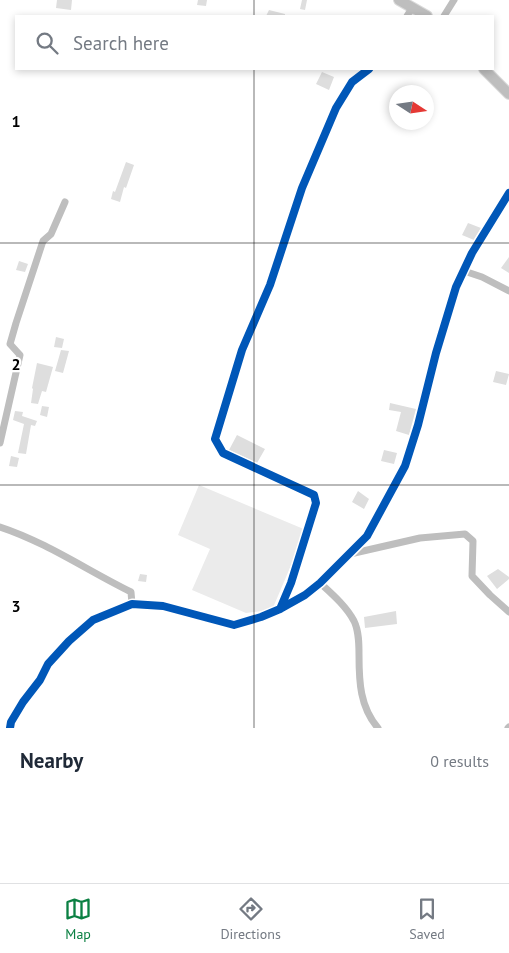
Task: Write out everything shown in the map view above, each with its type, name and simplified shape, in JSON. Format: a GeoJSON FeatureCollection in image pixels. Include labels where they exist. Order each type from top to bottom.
{"type":"FeatureCollection","features":[{"type":"Feature","properties":{"kind":"highway"},"geometry":{"type":"LineString","coordinates":[[399,0],[410,12],[423,15]]}},
{"type":"Feature","properties":{"kind":"highway"},"geometry":{"type":"LineString","coordinates":[[485,70],[509,94]]}},
{"type":"Feature","properties":{"kind":"street"},"geometry":{"type":"LineString","coordinates":[[445,15],[454,0]]}},
{"type":"Feature","properties":{"kind":"street"},"geometry":{"type":"LineString","coordinates":[[280,609],[291,583],[316,503],[314,495],[223,453],[215,439],[242,350],[270,285],[302,188],[336,108],[352,82],[368,70]]}},
{"type":"Feature","properties":{"kind":"street"},"geometry":{"type":"LineString","coordinates":[[10,728],[11,722],[40,680],[48,664],[69,641],[93,620],[132,604],[163,606],[234,625],[261,617],[305,595],[320,583],[367,536],[405,466],[456,287],[472,254],[509,193]]}},
{"type":"Feature","properties":{"kind":"street"},"geometry":{"type":"LineString","coordinates":[[0,443],[20,355],[10,344],[43,241],[51,234],[65,202]]}},
{"type":"Feature","properties":{"kind":"street"},"geometry":{"type":"LineString","coordinates":[[464,272],[482,277],[509,291]]}},
{"type":"Feature","properties":{"kind":"street"},"geometry":{"type":"LineString","coordinates":[[0,527],[46,546],[131,592],[132,604]]}},
{"type":"Feature","properties":{"kind":"street"},"geometry":{"type":"LineString","coordinates":[[350,554],[420,538],[465,534],[473,541],[472,576],[509,612]]}},
{"type":"Feature","properties":{"kind":"street"},"geometry":{"type":"LineString","coordinates":[[320,583],[341,602],[354,621],[359,639],[359,679],[362,696],[370,718],[378,728]]}},
{"type":"Feature","properties":{"kind":"shaded area"},"geometry":{"type":"Polygon","coordinates":[[[199,485],[306,530],[272,610],[246,613],[192,590],[210,549],[178,535],[199,485]]]}},
{"type":"Feature","properties":{"kind":"building"},"geometry":{"type":"Polygon","coordinates":[[[57,0],[72,0],[71,10],[56,8],[57,0]]]}},
{"type":"Feature","properties":{"kind":"building"},"geometry":{"type":"Polygon","coordinates":[[[198,0],[207,0],[206,6],[197,5],[198,0]]]}},
{"type":"Feature","properties":{"kind":"building"},"geometry":{"type":"Polygon","coordinates":[[[302,0],[307,0],[305,10],[300,9],[302,0]]]}},
{"type":"Feature","properties":{"kind":"building"},"geometry":{"type":"Polygon","coordinates":[[[269,10],[285,14],[285,15],[266,15],[269,10]]]}},
{"type":"Feature","properties":{"kind":"building"},"geometry":{"type":"Polygon","coordinates":[[[322,72],[334,77],[329,90],[316,84],[322,72]]]}},
{"type":"Feature","properties":{"kind":"building"},"geometry":{"type":"Polygon","coordinates":[[[126,162],[134,165],[126,188],[124,187],[120,202],[111,199],[126,162]]]}},
{"type":"Feature","properties":{"kind":"building"},"geometry":{"type":"Polygon","coordinates":[[[468,223],[481,228],[474,240],[462,235],[468,223]]]}},
{"type":"Feature","properties":{"kind":"building"},"geometry":{"type":"Polygon","coordinates":[[[509,257],[509,273],[501,268],[509,257]]]}},
{"type":"Feature","properties":{"kind":"building"},"geometry":{"type":"Polygon","coordinates":[[[19,261],[28,264],[25,272],[16,270],[19,261]]]}},
{"type":"Feature","properties":{"kind":"building"},"geometry":{"type":"Polygon","coordinates":[[[56,337],[64,339],[62,348],[54,347],[56,337]]]}},
{"type":"Feature","properties":{"kind":"building"},"geometry":{"type":"Polygon","coordinates":[[[61,350],[69,351],[63,373],[55,371],[61,350]]]}},
{"type":"Feature","properties":{"kind":"building"},"geometry":{"type":"Polygon","coordinates":[[[37,363],[53,367],[46,392],[42,391],[38,404],[31,403],[37,363]]]}},
{"type":"Feature","properties":{"kind":"building"},"geometry":{"type":"Polygon","coordinates":[[[496,371],[509,374],[506,385],[493,382],[496,371]]]}},
{"type":"Feature","properties":{"kind":"building"},"geometry":{"type":"Polygon","coordinates":[[[390,403],[416,409],[409,435],[396,431],[401,412],[389,410],[390,403]]]}},
{"type":"Feature","properties":{"kind":"building"},"geometry":{"type":"Polygon","coordinates":[[[42,406],[49,407],[47,417],[40,415],[42,406]]]}},
{"type":"Feature","properties":{"kind":"building"},"geometry":{"type":"Polygon","coordinates":[[[15,411],[23,412],[22,416],[37,421],[35,426],[31,425],[26,454],[18,453],[24,424],[13,420],[15,411]]]}},
{"type":"Feature","properties":{"kind":"building"},"geometry":{"type":"Polygon","coordinates":[[[237,435],[265,449],[257,463],[229,450],[237,435]]]}},
{"type":"Feature","properties":{"kind":"building"},"geometry":{"type":"Polygon","coordinates":[[[384,450],[397,453],[394,464],[381,461],[384,450]]]}},
{"type":"Feature","properties":{"kind":"building"},"geometry":{"type":"Polygon","coordinates":[[[11,456],[19,458],[17,467],[9,466],[11,456]]]}},
{"type":"Feature","properties":{"kind":"building"},"geometry":{"type":"Polygon","coordinates":[[[358,491],[369,499],[364,509],[352,502],[358,491]]]}},
{"type":"Feature","properties":{"kind":"building"},"geometry":{"type":"Polygon","coordinates":[[[498,569],[509,579],[497,589],[487,576],[498,569]]]}},
{"type":"Feature","properties":{"kind":"building"},"geometry":{"type":"Polygon","coordinates":[[[140,574],[147,575],[146,582],[138,581],[140,574]]]}},
{"type":"Feature","properties":{"kind":"building"},"geometry":{"type":"Polygon","coordinates":[[[396,611],[397,624],[365,628],[364,617],[396,611]]]}},
{"type":"Feature","properties":{"kind":"cycle path"},"geometry":{"type":"LineString","coordinates":[[280,609],[291,583],[316,503],[314,495],[223,453],[215,439],[242,350],[270,285],[302,188],[336,108],[352,82],[368,70]]}},
{"type":"Feature","properties":{"kind":"cycle path"},"geometry":{"type":"LineString","coordinates":[[10,728],[11,722],[40,680],[48,664],[69,641],[93,620],[132,604],[163,606],[234,625],[261,617],[305,595],[320,583],[367,536],[405,466],[456,287],[472,253],[509,193]]}}]}
